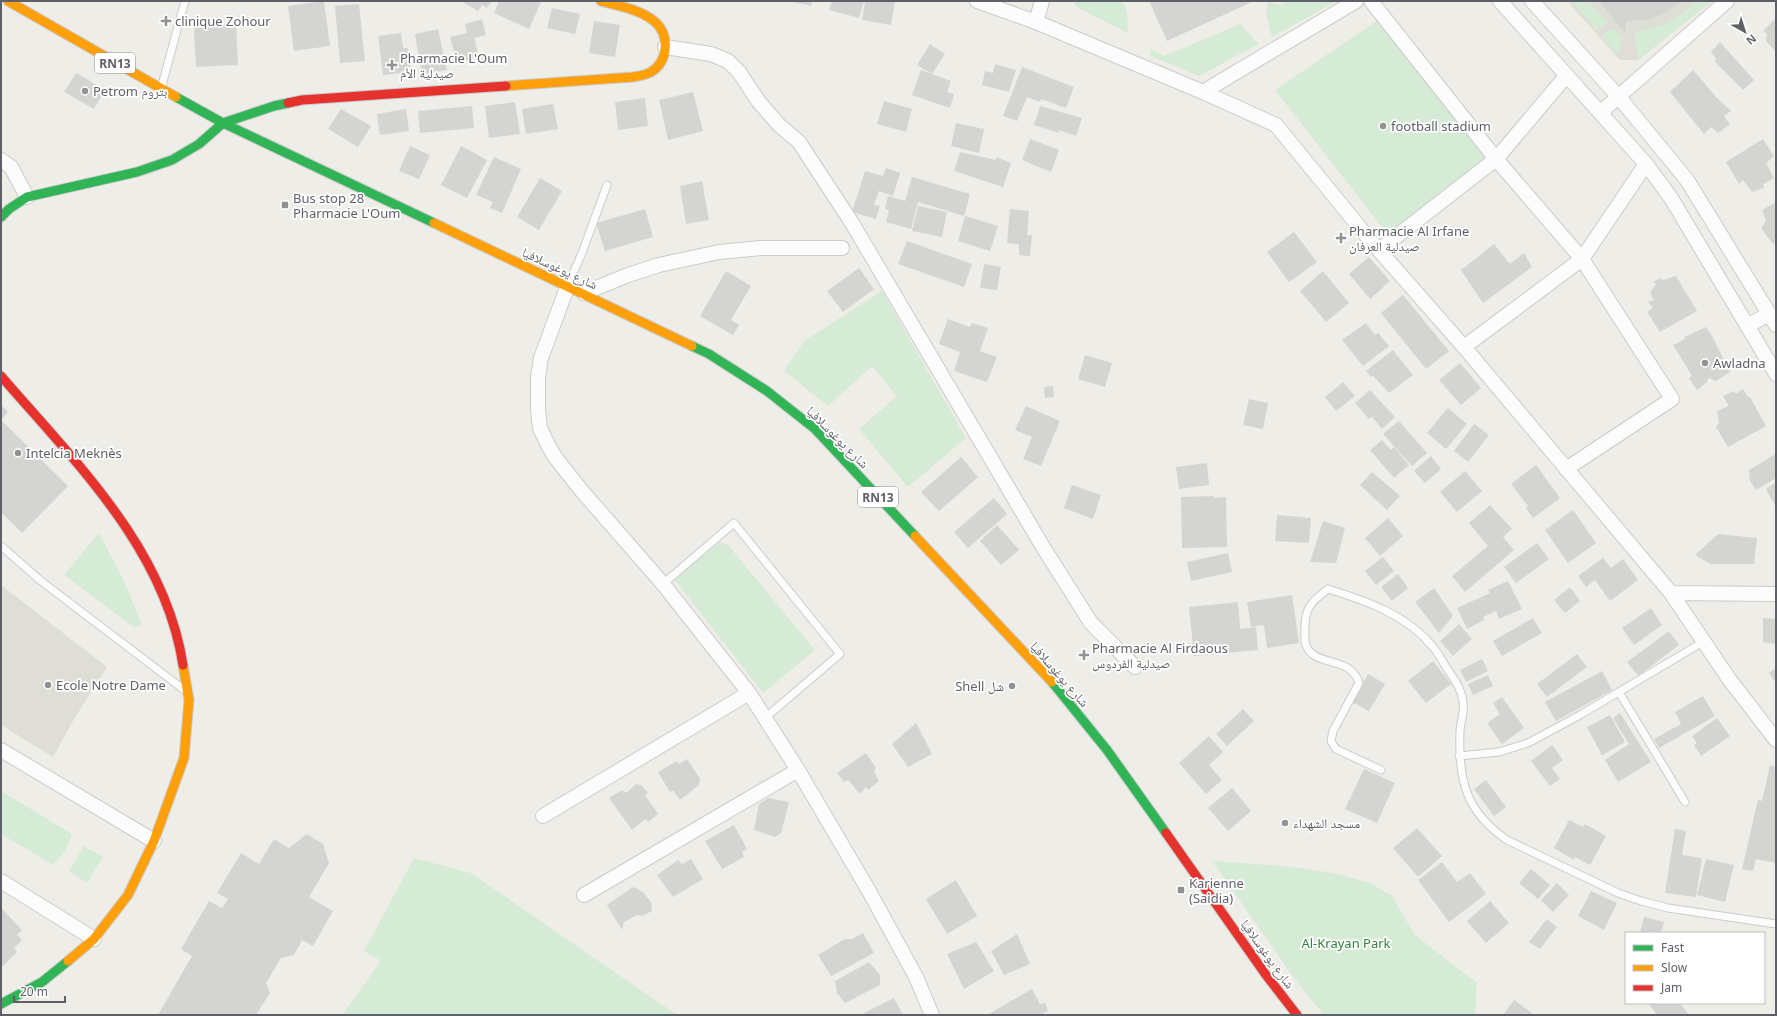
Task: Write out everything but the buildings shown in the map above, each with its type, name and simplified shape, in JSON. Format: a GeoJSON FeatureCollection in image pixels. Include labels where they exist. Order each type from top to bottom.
{"type":"FeatureCollection","features":[{"type":"Feature","properties":{"kind":"main road","name":"RN13"},"geometry":{"type":"LineString","coordinates":[[8,1],[223,123]]}},
{"type":"Feature","properties":{"kind":"main road"},"geometry":{"type":"LineString","coordinates":[[1,217],[9,209],[27,197],[137,172],[172,160],[199,144],[223,123],[274,106],[302,100],[642,76],[651,72],[664,57],[665,47],[663,33],[654,21],[646,16],[601,1]]}},
{"type":"Feature","properties":{"kind":"main road","name":"شارع يوغوسلافيا"},"geometry":{"type":"LineString","coordinates":[[223,123],[426,220],[584,293],[709,354],[767,391],[815,429],[1062,693],[1107,750],[1266,975],[1297,1015]]}},
{"type":"Feature","properties":{"kind":"main road"},"geometry":{"type":"LineString","coordinates":[[1,376],[104,495],[132,535],[163,593],[180,643],[189,700],[184,758],[154,841],[128,895],[94,939],[42,982],[1,1004]]}},
{"type":"Feature","properties":{"kind":"street"},"geometry":{"type":"LineString","coordinates":[[977,1],[1036,22],[1203,92],[1276,125],[1379,250],[1464,347],[1671,593],[1703,642],[1776,740]]}},
{"type":"Feature","properties":{"kind":"street"},"geometry":{"type":"LineString","coordinates":[[1036,22],[1042,1]]}},
{"type":"Feature","properties":{"kind":"street"},"geometry":{"type":"LineString","coordinates":[[1203,92],[1356,1]]}},
{"type":"Feature","properties":{"kind":"street"},"geometry":{"type":"LineString","coordinates":[[1371,1],[1496,159],[1582,259],[1672,399],[1566,469]]}},
{"type":"Feature","properties":{"kind":"street"},"geometry":{"type":"LineString","coordinates":[[1500,1],[1646,164],[1671,198],[1776,374]]}},
{"type":"Feature","properties":{"kind":"street"},"geometry":{"type":"LineString","coordinates":[[1532,1],[1618,96],[1687,180],[1773,320],[1747,326]]}},
{"type":"Feature","properties":{"kind":"street"},"geometry":{"type":"LineString","coordinates":[[1601,112],[1728,1]]}},
{"type":"Feature","properties":{"kind":"street"},"geometry":{"type":"LineString","coordinates":[[665,47],[711,54],[728,61],[739,72],[759,102],[779,125],[798,142],[852,223],[1051,560],[1091,622],[1135,668]]}},
{"type":"Feature","properties":{"kind":"street"},"geometry":{"type":"LineString","coordinates":[[1379,250],[1496,159],[1567,75]]}},
{"type":"Feature","properties":{"kind":"street"},"geometry":{"type":"LineString","coordinates":[[1,160],[11,167],[27,197]]}},
{"type":"Feature","properties":{"kind":"street"},"geometry":{"type":"LineString","coordinates":[[1464,347],[1582,259],[1646,164]]}},
{"type":"Feature","properties":{"kind":"street"},"geometry":{"type":"LineString","coordinates":[[584,293],[628,275],[658,265],[719,252],[761,248],[842,248]]}},
{"type":"Feature","properties":{"kind":"street"},"geometry":{"type":"LineString","coordinates":[[568,286],[541,358],[538,377],[538,410],[540,428],[554,457],[663,584],[749,693],[798,770],[916,977],[932,1015]]}},
{"type":"Feature","properties":{"kind":"street"},"geometry":{"type":"LineString","coordinates":[[1671,593],[1776,594]]}},
{"type":"Feature","properties":{"kind":"street"},"geometry":{"type":"LineString","coordinates":[[543,816],[749,693]]}},
{"type":"Feature","properties":{"kind":"street"},"geometry":{"type":"LineString","coordinates":[[1,750],[154,841]]}},
{"type":"Feature","properties":{"kind":"street"},"geometry":{"type":"LineString","coordinates":[[584,895],[798,770]]}},
{"type":"Feature","properties":{"kind":"street"},"geometry":{"type":"LineString","coordinates":[[1,881],[94,939]]}},
{"type":"Feature","properties":{"kind":"lane"},"geometry":{"type":"LineString","coordinates":[[161,89],[185,1]]}},
{"type":"Feature","properties":{"kind":"lane"},"geometry":{"type":"LineString","coordinates":[[568,286],[607,185]]}},
{"type":"Feature","properties":{"kind":"lane"},"geometry":{"type":"LineString","coordinates":[[663,584],[734,523],[840,654],[765,718]]}},
{"type":"Feature","properties":{"kind":"lane"},"geometry":{"type":"LineString","coordinates":[[1,546],[41,581],[188,692]]}},
{"type":"Feature","properties":{"kind":"lane"},"geometry":{"type":"LineString","coordinates":[[1381,770],[1336,749],[1331,741],[1333,732],[1359,683],[1357,675],[1350,668],[1314,655],[1305,644],[1305,614],[1314,600],[1328,589],[1360,599],[1403,620],[1434,647],[1452,676],[1463,703],[1459,756],[1464,784],[1470,802],[1484,822],[1507,840],[1618,893],[1646,903],[1668,908],[1776,924]]}},
{"type":"Feature","properties":{"kind":"lane"},"geometry":{"type":"LineString","coordinates":[[1459,756],[1499,752],[1528,743],[1703,642]]}},
{"type":"Feature","properties":{"kind":"lane"},"geometry":{"type":"LineString","coordinates":[[1618,692],[1685,802]]}},
{"type":"Feature","properties":{"kind":"shaded area"},"geometry":{"type":"Polygon","coordinates":[[[1571,1],[1712,1],[1638,60],[1620,60],[1569,3],[1571,1]]]}},
{"type":"Feature","properties":{"kind":"shaded area","name":"Ecole Notre Dame"},"geometry":{"type":"Polygon","coordinates":[[[1,585],[107,667],[74,719],[53,757],[1,725],[1,585]]]}},
{"type":"Feature","properties":{"kind":"green space"},"geometry":{"type":"Polygon","coordinates":[[[1074,1],[1122,1],[1127,11],[1128,33],[1080,9],[1075,5],[1074,1]]]}},
{"type":"Feature","properties":{"kind":"green space"},"geometry":{"type":"Polygon","coordinates":[[[1289,1],[1337,1],[1272,37],[1266,14],[1268,2],[1280,5],[1289,1]]]}},
{"type":"Feature","properties":{"kind":"green space"},"geometry":{"type":"Polygon","coordinates":[[[1589,1],[1607,22],[1597,31],[1572,2],[1589,1]]]}},
{"type":"Feature","properties":{"kind":"green space"},"geometry":{"type":"Polygon","coordinates":[[[1696,1],[1712,1],[1638,60],[1634,32],[1652,28],[1668,22],[1696,1]]]}},
{"type":"Feature","properties":{"kind":"green space","name":"football stadium"},"geometry":{"type":"Polygon","coordinates":[[[1378,20],[1492,162],[1389,236],[1275,90],[1378,20]]]}},
{"type":"Feature","properties":{"kind":"green space"},"geometry":{"type":"Polygon","coordinates":[[[1240,24],[1259,44],[1199,76],[1150,56],[1150,49],[1164,56],[1240,24]]]}},
{"type":"Feature","properties":{"kind":"green space"},"geometry":{"type":"Polygon","coordinates":[[[1612,28],[1622,36],[1619,55],[1601,36],[1612,28]]]}},
{"type":"Feature","properties":{"kind":"green space"},"geometry":{"type":"Polygon","coordinates":[[[882,291],[966,438],[908,487],[859,429],[897,396],[872,366],[828,406],[784,371],[804,341],[882,291]]]}},
{"type":"Feature","properties":{"kind":"green space"},"geometry":{"type":"Polygon","coordinates":[[[99,533],[123,579],[142,624],[135,628],[64,575],[99,533]]]}},
{"type":"Feature","properties":{"kind":"green space"},"geometry":{"type":"Polygon","coordinates":[[[720,542],[728,545],[815,650],[763,693],[674,579],[720,542]]]}},
{"type":"Feature","properties":{"kind":"green space"},"geometry":{"type":"Polygon","coordinates":[[[1,791],[72,834],[66,850],[53,865],[1,834],[1,791]]]}},
{"type":"Feature","properties":{"kind":"green space"},"geometry":{"type":"Polygon","coordinates":[[[84,846],[103,857],[87,883],[69,871],[84,846]]]}},
{"type":"Feature","properties":{"kind":"green space"},"geometry":{"type":"Polygon","coordinates":[[[414,858],[471,873],[677,1015],[342,1015],[381,961],[364,951],[414,858]]]}},
{"type":"Feature","properties":{"kind":"green space","name":"Al-Krayan Park"},"geometry":{"type":"Polygon","coordinates":[[[1212,861],[1284,866],[1334,873],[1370,883],[1392,896],[1415,935],[1477,983],[1475,1015],[1324,1015],[1296,981],[1212,861]]]}},
{"type":"Feature","properties":{"kind":"traffic: fast"},"geometry":{"type":"LineString","coordinates":[[176,97],[223,123],[434,223]]}},
{"type":"Feature","properties":{"kind":"traffic: fast"},"geometry":{"type":"LineString","coordinates":[[1,217],[9,209],[27,197],[137,172],[172,160],[199,144],[223,123],[274,106],[288,103]]}},
{"type":"Feature","properties":{"kind":"traffic: fast"},"geometry":{"type":"LineString","coordinates":[[692,346],[709,354],[767,391],[815,429],[915,536]]}},
{"type":"Feature","properties":{"kind":"traffic: fast"},"geometry":{"type":"LineString","coordinates":[[1052,682],[1107,750],[1166,833]]}},
{"type":"Feature","properties":{"kind":"traffic: fast"},"geometry":{"type":"LineString","coordinates":[[1,1004],[42,982],[68,961]]}},
{"type":"Feature","properties":{"kind":"traffic: slow"},"geometry":{"type":"LineString","coordinates":[[8,1],[176,97]]}},
{"type":"Feature","properties":{"kind":"traffic: slow"},"geometry":{"type":"LineString","coordinates":[[506,86],[633,77],[647,74],[657,67],[664,54],[665,47],[665,40],[659,26],[654,21],[642,14],[628,8],[601,1]]}},
{"type":"Feature","properties":{"kind":"traffic: slow"},"geometry":{"type":"LineString","coordinates":[[434,223],[692,346]]}},
{"type":"Feature","properties":{"kind":"traffic: slow"},"geometry":{"type":"LineString","coordinates":[[915,536],[1052,682]]}},
{"type":"Feature","properties":{"kind":"traffic: slow"},"geometry":{"type":"LineString","coordinates":[[68,961],[94,939],[128,895],[154,841],[184,758],[189,700],[183,665]]}},
{"type":"Feature","properties":{"kind":"traffic: jam"},"geometry":{"type":"LineString","coordinates":[[288,103],[302,100],[506,86]]}},
{"type":"Feature","properties":{"kind":"traffic: jam"},"geometry":{"type":"LineString","coordinates":[[1,376],[86,474],[113,509],[137,545],[157,583],[173,623],[183,665]]}},
{"type":"Feature","properties":{"kind":"traffic: jam"},"geometry":{"type":"LineString","coordinates":[[1166,833],[1266,975],[1297,1015]]}},
{"type":"Feature","properties":{"kind":"place","name":"clinique Zohour"},"geometry":{"type":"Point","coordinates":[166,21]}},
{"type":"Feature","properties":{"kind":"place","name":"Pharmacie L'Oum صيدلية الأم"},"geometry":{"type":"Point","coordinates":[392,65]}},
{"type":"Feature","properties":{"kind":"place","name":"Petrom بتروم"},"geometry":{"type":"Point","coordinates":[85,91]}},
{"type":"Feature","properties":{"kind":"place","name":"football stadium"},"geometry":{"type":"Point","coordinates":[1383,126]}},
{"type":"Feature","properties":{"kind":"place","name":"Bus stop 28 Pharmacie L'Oum"},"geometry":{"type":"Point","coordinates":[285,205]}},
{"type":"Feature","properties":{"kind":"place","name":"Pharmacie Al Irfane صيدلية العرفان"},"geometry":{"type":"Point","coordinates":[1341,238]}},
{"type":"Feature","properties":{"kind":"place","name":"Awladna"},"geometry":{"type":"Point","coordinates":[1705,363]}},
{"type":"Feature","properties":{"kind":"place","name":"Intelcia Meknès"},"geometry":{"type":"Point","coordinates":[18,453]}},
{"type":"Feature","properties":{"kind":"place","name":"Pharmacie Al Firdaous صيدلية الفردوس"},"geometry":{"type":"Point","coordinates":[1084,655]}},
{"type":"Feature","properties":{"kind":"place","name":"Ecole Notre Dame"},"geometry":{"type":"Point","coordinates":[48,685]}},
{"type":"Feature","properties":{"kind":"place","name":"Shell شل"},"geometry":{"type":"Point","coordinates":[1012,686]}},
{"type":"Feature","properties":{"kind":"place","name":"مسجد الشهداء"},"geometry":{"type":"Point","coordinates":[1285,823]}},
{"type":"Feature","properties":{"kind":"place","name":"Karienne (Saidia)"},"geometry":{"type":"Point","coordinates":[1181,890]}}]}
